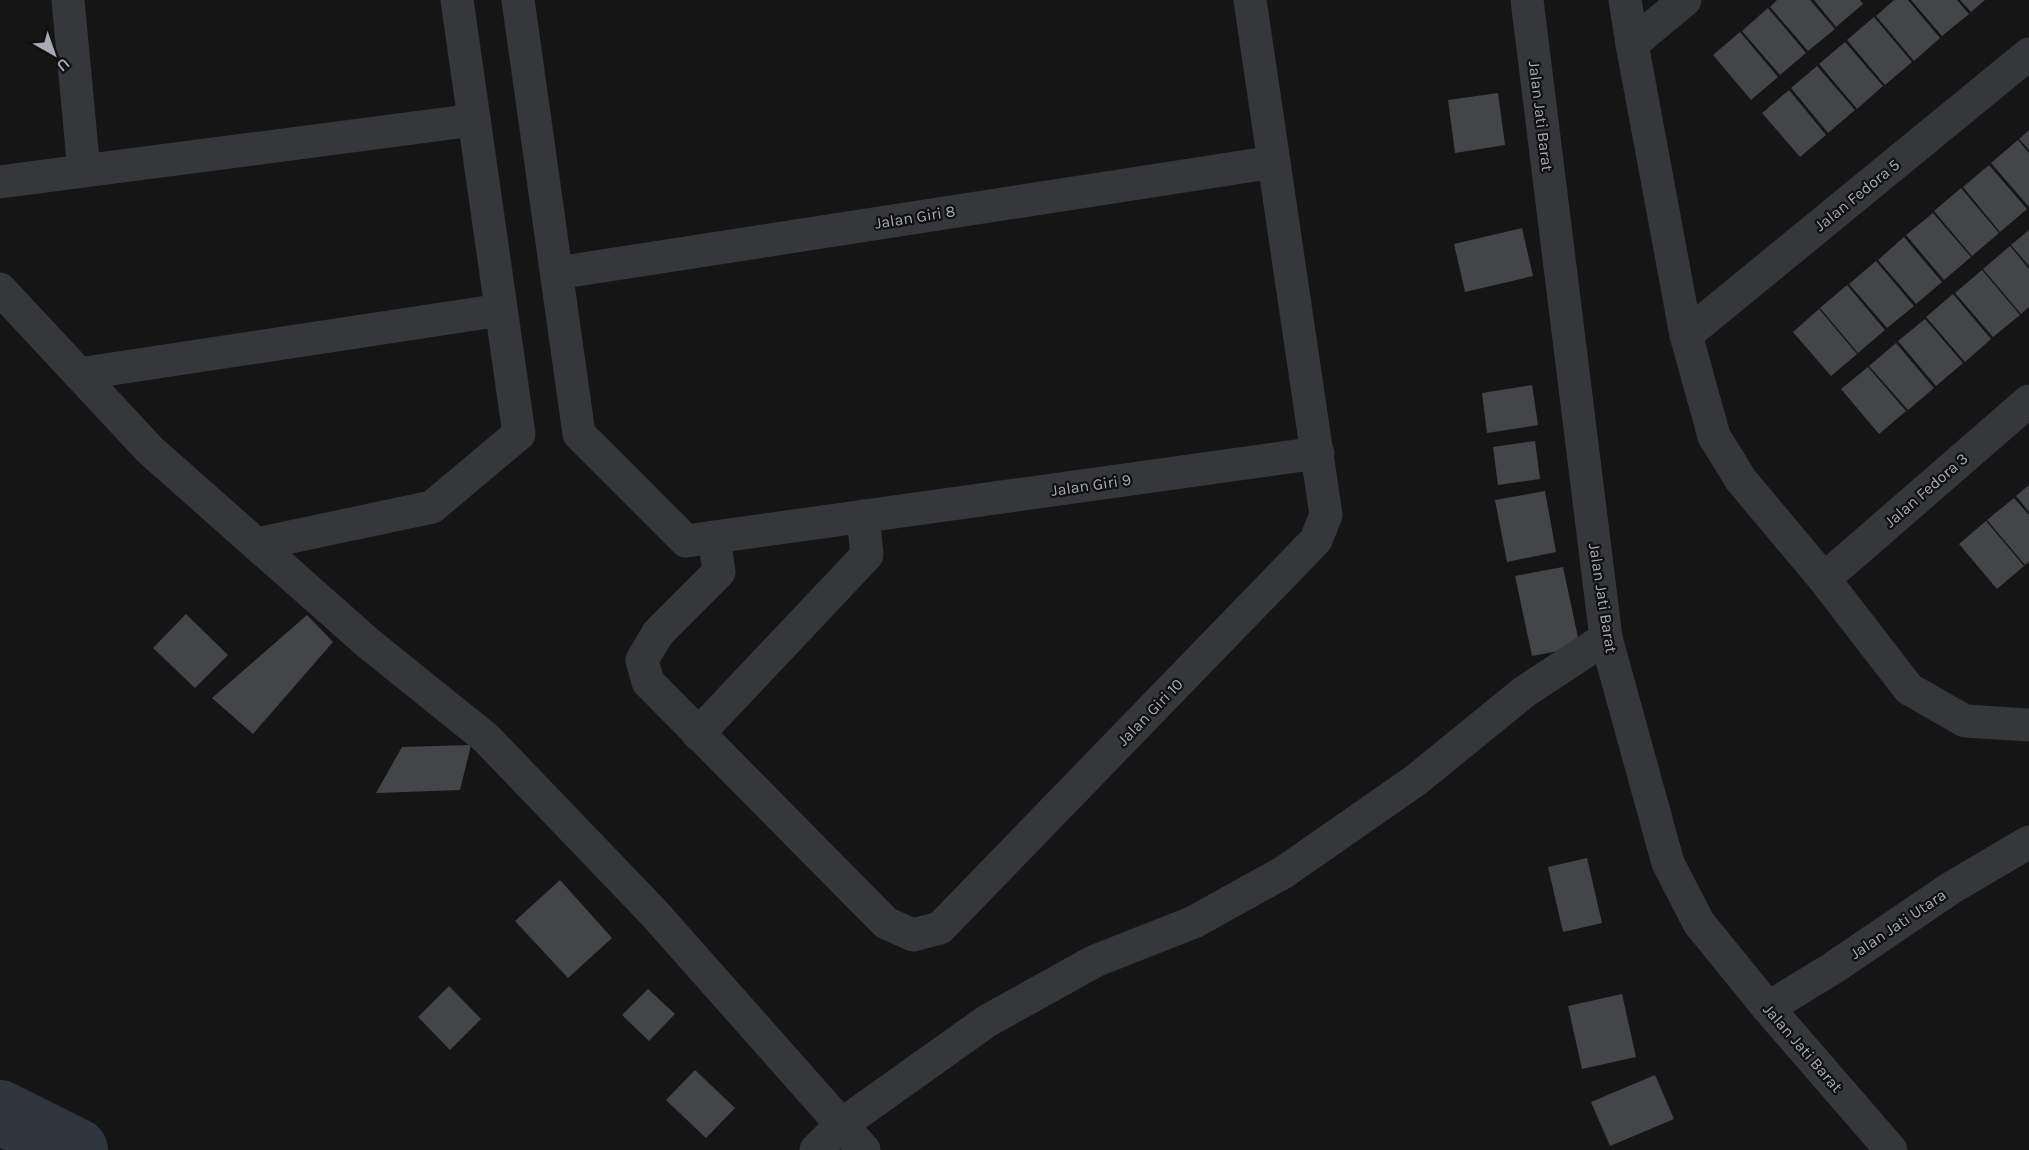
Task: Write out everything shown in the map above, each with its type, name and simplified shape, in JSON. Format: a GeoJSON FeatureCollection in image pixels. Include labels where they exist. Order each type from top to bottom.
{"type":"FeatureCollection","features":[{"type":"Feature","properties":{"kind":"street"},"geometry":{"type":"LineString","coordinates":[[68,0],[84,171]]}},
{"type":"Feature","properties":{"kind":"street"},"geometry":{"type":"LineString","coordinates":[[256,544],[432,507],[519,434],[457,0]]}},
{"type":"Feature","properties":{"kind":"street"},"geometry":{"type":"LineString","coordinates":[[518,0],[579,434],[700,539],[719,572],[658,633],[642,660],[648,682],[699,734],[867,555],[863,516]]}},
{"type":"Feature","properties":{"kind":"street","name":"Jalan Giri 10"},"geometry":{"type":"LineString","coordinates":[[699,734],[886,923],[913,934],[940,928],[1316,540],[1326,515],[1250,0]]}},
{"type":"Feature","properties":{"kind":"street","name":"Jalan Jati Barat"},"geometry":{"type":"LineString","coordinates":[[1527,0],[1606,638],[1668,863],[1699,923],[1768,1008],[1891,1150]]}},
{"type":"Feature","properties":{"kind":"street"},"geometry":{"type":"LineString","coordinates":[[1625,0],[1686,335],[1714,436],[1741,480],[1824,579],[1909,689],[1965,721],[2029,725]]}},
{"type":"Feature","properties":{"kind":"street"},"geometry":{"type":"LineString","coordinates":[[1632,44],[1685,0]]}},
{"type":"Feature","properties":{"kind":"street","name":"Jalan Fedora 5"},"geometry":{"type":"LineString","coordinates":[[1686,335],[2029,54]]}},
{"type":"Feature","properties":{"kind":"street"},"geometry":{"type":"LineString","coordinates":[[0,182],[474,120]]}},
{"type":"Feature","properties":{"kind":"street","name":"Jalan Giri 8"},"geometry":{"type":"LineString","coordinates":[[557,273],[1274,162]]}},
{"type":"Feature","properties":{"kind":"street"},"geometry":{"type":"LineString","coordinates":[[0,289],[150,450],[368,643],[486,738],[654,913],[864,1150]]}},
{"type":"Feature","properties":{"kind":"street"},"geometry":{"type":"LineString","coordinates":[[79,374],[501,310]]}},
{"type":"Feature","properties":{"kind":"street","name":"Jalan Fedora 3"},"geometry":{"type":"LineString","coordinates":[[1824,579],[2029,401]]}},
{"type":"Feature","properties":{"kind":"street","name":"Jalan Giri 9"},"geometry":{"type":"LineString","coordinates":[[700,539],[1318,453]]}},
{"type":"Feature","properties":{"kind":"street"},"geometry":{"type":"LineString","coordinates":[[816,1150],[841,1125],[987,1021],[1095,962],[1194,922],[1274,878],[1416,780],[1524,692],[1606,638]]}},
{"type":"Feature","properties":{"kind":"street","name":"Jalan Jati Utara"},"geometry":{"type":"LineString","coordinates":[[1768,1008],[1833,968],[1951,888],[2029,842]]}},
{"type":"Feature","properties":{"kind":"building"},"geometry":{"type":"Polygon","coordinates":[[[1777,0],[1810,0],[1835,29],[1808,51],[1770,7],[1777,0]]]}},
{"type":"Feature","properties":{"kind":"building"},"geometry":{"type":"Polygon","coordinates":[[[1814,0],[1860,0],[1863,4],[1836,27],[1814,0]]]}},
{"type":"Feature","properties":{"kind":"building"},"geometry":{"type":"Polygon","coordinates":[[[1894,0],[1908,0],[1940,38],[1914,61],[1876,16],[1894,0]]]}},
{"type":"Feature","properties":{"kind":"building"},"geometry":{"type":"Polygon","coordinates":[[[1911,0],[1957,0],[1969,14],[1942,36],[1911,0]]]}},
{"type":"Feature","properties":{"kind":"building"},"geometry":{"type":"Polygon","coordinates":[[[1960,0],[1985,0],[1971,12],[1960,0]]]}},
{"type":"Feature","properties":{"kind":"building"},"geometry":{"type":"Polygon","coordinates":[[[1768,8],[1806,53],[1780,75],[1742,31],[1768,8]]]}},
{"type":"Feature","properties":{"kind":"building"},"geometry":{"type":"Polygon","coordinates":[[[1874,17],[1912,62],[1885,85],[1847,40],[1874,17]]]}},
{"type":"Feature","properties":{"kind":"building"},"geometry":{"type":"Polygon","coordinates":[[[1740,32],[1778,77],[1751,100],[1713,55],[1740,32]]]}},
{"type":"Feature","properties":{"kind":"building"},"geometry":{"type":"Polygon","coordinates":[[[1845,42],[1883,86],[1857,109],[1819,64],[1845,42]]]}},
{"type":"Feature","properties":{"kind":"building"},"geometry":{"type":"Polygon","coordinates":[[[1817,66],[1855,110],[1828,133],[1791,88],[1817,66]]]}},
{"type":"Feature","properties":{"kind":"building"},"geometry":{"type":"Polygon","coordinates":[[[1789,90],[1826,135],[1800,157],[1762,113],[1789,90]]]}},
{"type":"Feature","properties":{"kind":"building"},"geometry":{"type":"Polygon","coordinates":[[[1498,93],[1505,145],[1455,153],[1448,100],[1498,93]]]}},
{"type":"Feature","properties":{"kind":"building"},"geometry":{"type":"Polygon","coordinates":[[[2029,130],[2029,150],[2019,139],[2029,130]]]}},
{"type":"Feature","properties":{"kind":"building"},"geometry":{"type":"Polygon","coordinates":[[[2018,140],[2029,153],[2029,207],[1991,163],[2018,140]]]}},
{"type":"Feature","properties":{"kind":"building"},"geometry":{"type":"Polygon","coordinates":[[[1989,165],[2027,209],[2000,232],[1963,187],[1989,165]]]}},
{"type":"Feature","properties":{"kind":"building"},"geometry":{"type":"Polygon","coordinates":[[[1961,188],[1999,233],[1972,256],[1934,211],[1961,188]]]}},
{"type":"Feature","properties":{"kind":"building"},"geometry":{"type":"Polygon","coordinates":[[[1933,213],[1971,257],[1944,280],[1906,235],[1933,213]]]}},
{"type":"Feature","properties":{"kind":"building"},"geometry":{"type":"Polygon","coordinates":[[[1522,228],[1533,276],[1465,292],[1454,244],[1522,228]]]}},
{"type":"Feature","properties":{"kind":"building"},"geometry":{"type":"Polygon","coordinates":[[[2029,230],[2029,266],[2011,245],[2029,230]]]}},
{"type":"Feature","properties":{"kind":"building"},"geometry":{"type":"Polygon","coordinates":[[[1904,237],[1942,282],[1916,304],[1878,260],[1904,237]]]}},
{"type":"Feature","properties":{"kind":"building"},"geometry":{"type":"Polygon","coordinates":[[[2010,246],[2029,269],[2029,307],[2021,314],[1983,269],[2010,246]]]}},
{"type":"Feature","properties":{"kind":"building"},"geometry":{"type":"Polygon","coordinates":[[[1876,261],[1914,306],[1887,328],[1849,284],[1876,261]]]}},
{"type":"Feature","properties":{"kind":"building"},"geometry":{"type":"Polygon","coordinates":[[[1982,270],[2020,315],[1993,337],[1955,293],[1982,270]]]}},
{"type":"Feature","properties":{"kind":"building"},"geometry":{"type":"Polygon","coordinates":[[[1847,285],[1885,330],[1858,353],[1820,308],[1847,285]]]}},
{"type":"Feature","properties":{"kind":"building"},"geometry":{"type":"Polygon","coordinates":[[[1953,294],[1991,339],[1965,362],[1926,317],[1953,294]]]}},
{"type":"Feature","properties":{"kind":"building"},"geometry":{"type":"Polygon","coordinates":[[[1819,309],[1857,354],[1831,376],[1793,332],[1819,309]]]}},
{"type":"Feature","properties":{"kind":"building"},"geometry":{"type":"Polygon","coordinates":[[[1925,319],[1963,363],[1936,386],[1898,341],[1925,319]]]}},
{"type":"Feature","properties":{"kind":"building"},"geometry":{"type":"Polygon","coordinates":[[[1896,343],[1934,388],[1908,410],[1869,366],[1896,343]]]}},
{"type":"Feature","properties":{"kind":"building"},"geometry":{"type":"Polygon","coordinates":[[[1868,367],[1906,411],[1879,434],[1841,389],[1868,367]]]}},
{"type":"Feature","properties":{"kind":"building"},"geometry":{"type":"Polygon","coordinates":[[[1532,385],[1538,425],[1487,433],[1482,393],[1532,385]]]}},
{"type":"Feature","properties":{"kind":"building"},"geometry":{"type":"Polygon","coordinates":[[[1535,441],[1540,479],[1498,485],[1493,447],[1535,441]]]}},
{"type":"Feature","properties":{"kind":"building"},"geometry":{"type":"Polygon","coordinates":[[[2029,485],[2029,512],[2016,496],[2029,485]]]}},
{"type":"Feature","properties":{"kind":"building"},"geometry":{"type":"Polygon","coordinates":[[[1545,491],[1556,552],[1507,562],[1495,500],[1545,491]]]}},
{"type":"Feature","properties":{"kind":"building"},"geometry":{"type":"Polygon","coordinates":[[[2014,498],[2029,515],[2029,562],[2025,565],[1987,520],[2014,498]]]}},
{"type":"Feature","properties":{"kind":"building"},"geometry":{"type":"Polygon","coordinates":[[[1986,521],[2024,566],[1997,589],[1959,544],[1986,521]]]}},
{"type":"Feature","properties":{"kind":"building"},"geometry":{"type":"Polygon","coordinates":[[[1563,567],[1580,647],[1532,656],[1515,576],[1563,567]]]}},
{"type":"Feature","properties":{"kind":"building"},"geometry":{"type":"Polygon","coordinates":[[[186,614],[228,655],[195,688],[153,648],[186,614]]]}},
{"type":"Feature","properties":{"kind":"building"},"geometry":{"type":"Polygon","coordinates":[[[307,615],[333,642],[253,734],[212,698],[307,615]]]}},
{"type":"Feature","properties":{"kind":"building"},"geometry":{"type":"Polygon","coordinates":[[[471,745],[460,790],[376,793],[402,747],[471,745]]]}},
{"type":"Feature","properties":{"kind":"building"},"geometry":{"type":"Polygon","coordinates":[[[1587,858],[1602,923],[1563,932],[1548,867],[1587,858]]]}},
{"type":"Feature","properties":{"kind":"building"},"geometry":{"type":"Polygon","coordinates":[[[560,880],[612,938],[568,978],[515,921],[560,880]]]}},
{"type":"Feature","properties":{"kind":"building"},"geometry":{"type":"Polygon","coordinates":[[[449,986],[481,1019],[450,1050],[418,1017],[449,986]]]}},
{"type":"Feature","properties":{"kind":"building"},"geometry":{"type":"Polygon","coordinates":[[[648,989],[675,1014],[649,1041],[622,1015],[648,989]]]}},
{"type":"Feature","properties":{"kind":"building"},"geometry":{"type":"Polygon","coordinates":[[[1622,994],[1636,1057],[1582,1069],[1568,1006],[1622,994]]]}},
{"type":"Feature","properties":{"kind":"building"},"geometry":{"type":"Polygon","coordinates":[[[695,1070],[735,1108],[706,1138],[666,1100],[695,1070]]]}},
{"type":"Feature","properties":{"kind":"building"},"geometry":{"type":"Polygon","coordinates":[[[1655,1075],[1674,1119],[1610,1146],[1591,1102],[1655,1075]]]}},
{"type":"Feature","properties":{"kind":"waterway"},"geometry":{"type":"LineString","coordinates":[[0,1112],[76,1150]]}}]}
